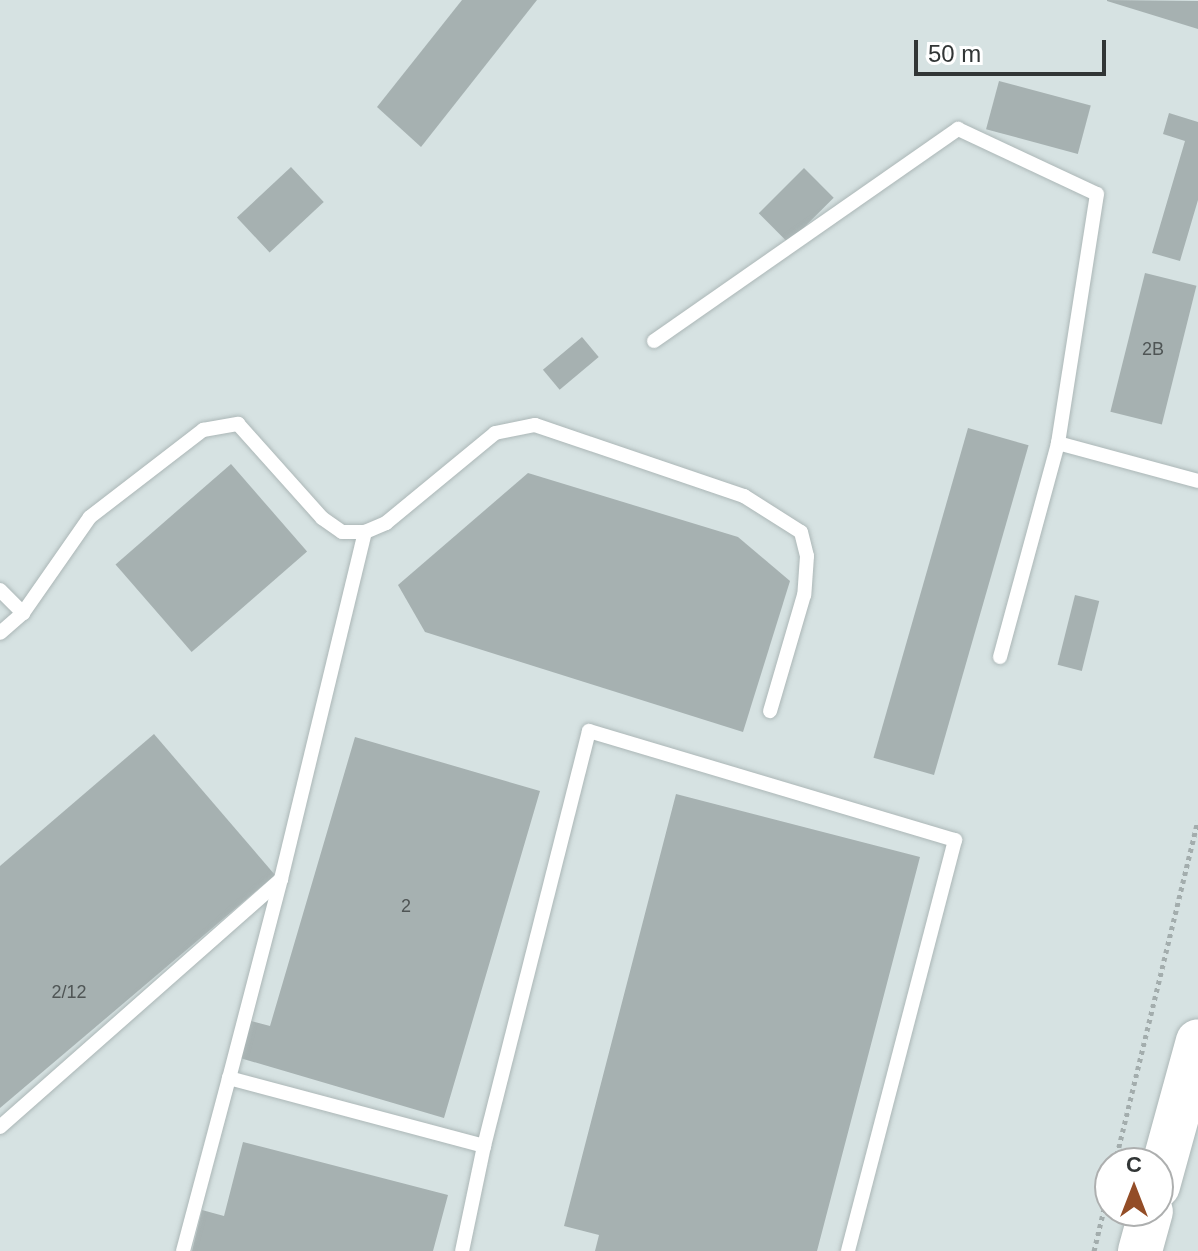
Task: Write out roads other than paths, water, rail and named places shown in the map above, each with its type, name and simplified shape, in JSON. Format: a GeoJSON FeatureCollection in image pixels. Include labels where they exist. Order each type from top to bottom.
{"type":"FeatureCollection","features":[{"type":"Feature","properties":{"kind":"main road"},"geometry":{"type":"LineString","coordinates":[[1169,1147],[1198,1041]]}},
{"type":"Feature","properties":{"kind":"main road"},"geometry":{"type":"LineString","coordinates":[[1140,1251],[1147,1227]]}},
{"type":"Feature","properties":{"kind":"lane"},"geometry":{"type":"LineString","coordinates":[[654,341],[958,129],[1097,194],[1058,443],[1000,657]]}},
{"type":"Feature","properties":{"kind":"lane"},"geometry":{"type":"LineString","coordinates":[[0,633],[23,613],[90,517],[203,430],[238,424],[322,518],[342,532],[365,532],[386,523],[495,433],[516,425],[535,425],[744,496],[801,532],[807,556],[804,595],[770,711]]}},
{"type":"Feature","properties":{"kind":"lane"},"geometry":{"type":"LineString","coordinates":[[1058,443],[1198,481]]}},
{"type":"Feature","properties":{"kind":"lane"},"geometry":{"type":"LineString","coordinates":[[183,1251],[281,879],[365,532]]}},
{"type":"Feature","properties":{"kind":"lane"},"geometry":{"type":"LineString","coordinates":[[0,590],[23,613]]}},
{"type":"Feature","properties":{"kind":"lane"},"geometry":{"type":"LineString","coordinates":[[462,1251],[484,1146],[589,731],[955,840],[848,1251]]}},
{"type":"Feature","properties":{"kind":"lane"},"geometry":{"type":"LineString","coordinates":[[0,1127],[281,879]]}},
{"type":"Feature","properties":{"kind":"lane"},"geometry":{"type":"LineString","coordinates":[[229,1078],[484,1146]]}}]}
